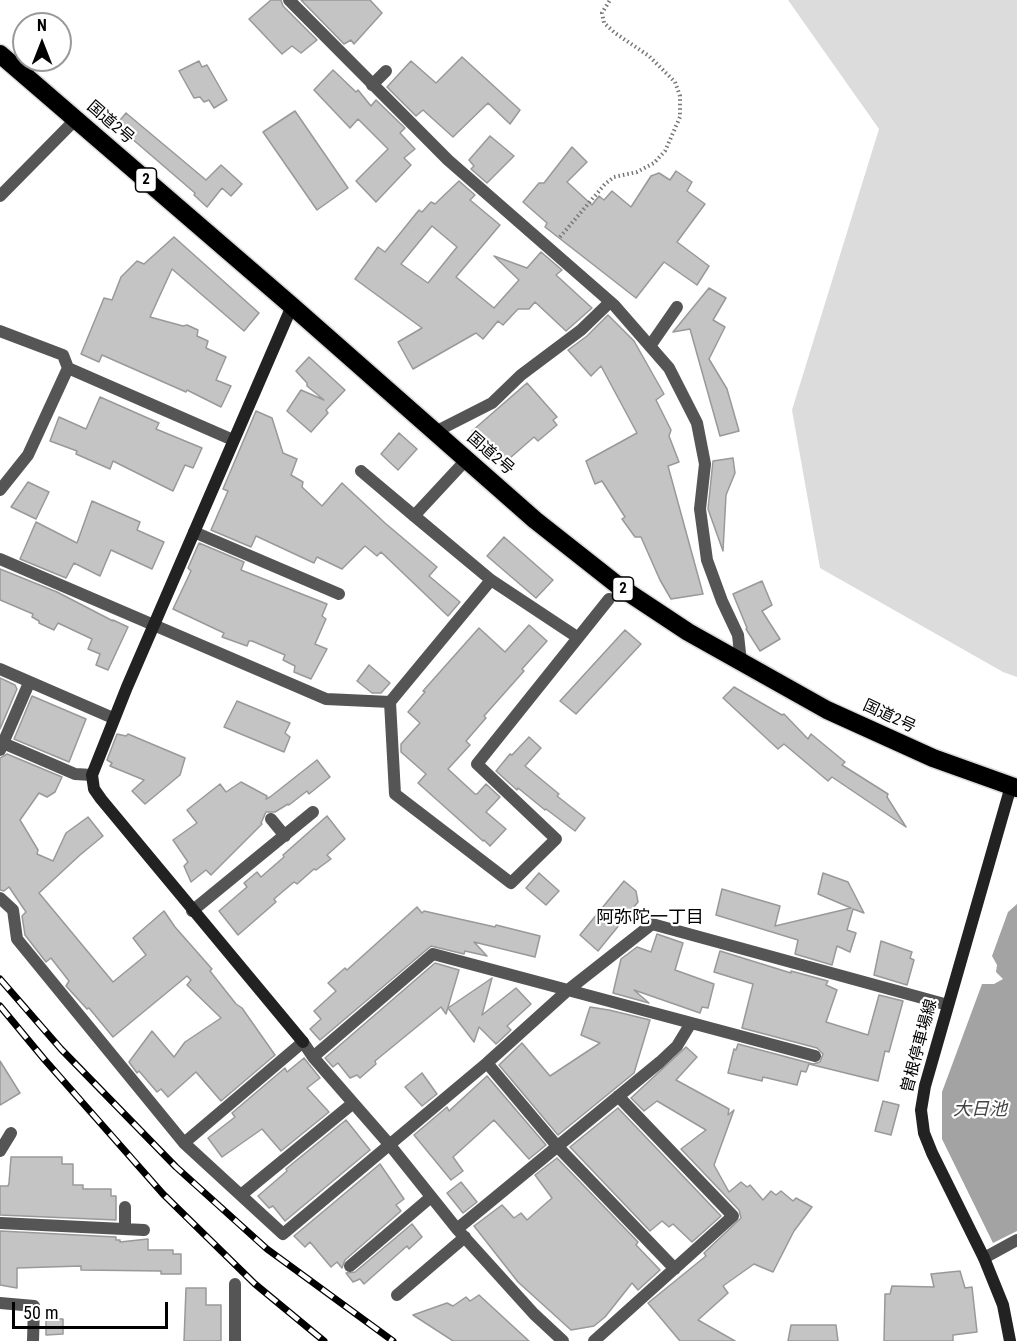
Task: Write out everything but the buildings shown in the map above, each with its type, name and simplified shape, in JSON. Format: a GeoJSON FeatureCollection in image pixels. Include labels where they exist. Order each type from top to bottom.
{"type":"FeatureCollection","features":[{"type":"Feature","properties":{"kind":"highway","name":"国道2号"},"geometry":{"type":"LineString","coordinates":[[0,54],[535,520],[620,587],[688,632],[827,710],[933,758],[1014,787]]}},
{"type":"Feature","properties":{"kind":"street"},"geometry":{"type":"LineString","coordinates":[[289,0],[448,160],[610,302],[669,368],[697,423],[705,464],[700,509],[708,560],[722,601],[738,635],[741,662]]}},
{"type":"Feature","properties":{"kind":"street"},"geometry":{"type":"LineString","coordinates":[[372,85],[386,71]]}},
{"type":"Feature","properties":{"kind":"street"},"geometry":{"type":"LineString","coordinates":[[2,191],[76,119]]}},
{"type":"Feature","properties":{"kind":"street"},"geometry":{"type":"LineString","coordinates":[[435,432],[492,404],[520,375],[581,330],[610,302]]}},
{"type":"Feature","properties":{"kind":"street"},"geometry":{"type":"LineString","coordinates":[[292,306],[113,718],[92,774],[94,789],[192,911],[461,1233],[534,1314],[563,1341]]}},
{"type":"Feature","properties":{"kind":"street"},"geometry":{"type":"LineString","coordinates":[[650,346],[676,307]]}},
{"type":"Feature","properties":{"kind":"street"},"geometry":{"type":"LineString","coordinates":[[0,331],[63,355],[68,368],[233,440]]}},
{"type":"Feature","properties":{"kind":"street"},"geometry":{"type":"LineString","coordinates":[[0,490],[28,455],[68,368]]}},
{"type":"Feature","properties":{"kind":"street"},"geometry":{"type":"LineString","coordinates":[[414,516],[466,460]]}},
{"type":"Feature","properties":{"kind":"street"},"geometry":{"type":"LineString","coordinates":[[491,580],[361,471],[414,516],[491,580],[578,637]]}},
{"type":"Feature","properties":{"kind":"street"},"geometry":{"type":"LineString","coordinates":[[194,532],[339,594]]}},
{"type":"Feature","properties":{"kind":"street"},"geometry":{"type":"LineString","coordinates":[[0,559],[326,699],[390,702]]}},
{"type":"Feature","properties":{"kind":"street"},"geometry":{"type":"LineString","coordinates":[[491,580],[390,702],[394,794],[511,884],[556,839],[477,764],[609,598]]}},
{"type":"Feature","properties":{"kind":"street"},"geometry":{"type":"LineString","coordinates":[[0,669],[113,718]]}},
{"type":"Feature","properties":{"kind":"street"},"geometry":{"type":"LineString","coordinates":[[29,683],[2,747],[75,774],[92,774]]}},
{"type":"Feature","properties":{"kind":"street","name":"曽根停車場線"},"geometry":{"type":"LineString","coordinates":[[1010,1341],[1003,1305],[984,1258],[932,1153],[924,1133],[921,1110],[925,1086],[948,1005],[1014,787]]}},
{"type":"Feature","properties":{"kind":"street"},"geometry":{"type":"LineString","coordinates":[[192,911],[313,812]]}},
{"type":"Feature","properties":{"kind":"street"},"geometry":{"type":"LineString","coordinates":[[271,819],[285,836]]}},
{"type":"Feature","properties":{"kind":"street"},"geometry":{"type":"LineString","coordinates":[[0,898],[13,910],[16,939],[184,1143],[283,1234],[487,1063],[568,990],[652,924],[948,1005]]}},
{"type":"Feature","properties":{"kind":"street"},"geometry":{"type":"LineString","coordinates":[[313,1057],[434,954],[815,1056]]}},
{"type":"Feature","properties":{"kind":"street"},"geometry":{"type":"LineString","coordinates":[[397,1295],[557,1146],[677,1046],[691,1023]]}},
{"type":"Feature","properties":{"kind":"street"},"geometry":{"type":"LineString","coordinates":[[184,1143],[303,1042]]}},
{"type":"Feature","properties":{"kind":"street"},"geometry":{"type":"LineString","coordinates":[[487,1063],[557,1146],[675,1269]]}},
{"type":"Feature","properties":{"kind":"street"},"geometry":{"type":"LineString","coordinates":[[594,1341],[733,1216],[618,1096]]}},
{"type":"Feature","properties":{"kind":"street"},"geometry":{"type":"LineString","coordinates":[[241,1195],[352,1104]]}},
{"type":"Feature","properties":{"kind":"street"},"geometry":{"type":"LineString","coordinates":[[0,1151],[11,1133]]}},
{"type":"Feature","properties":{"kind":"street"},"geometry":{"type":"LineString","coordinates":[[350,1266],[431,1197]]}},
{"type":"Feature","properties":{"kind":"street"},"geometry":{"type":"LineString","coordinates":[[125,1207],[125,1228]]}},
{"type":"Feature","properties":{"kind":"street"},"geometry":{"type":"LineString","coordinates":[[0,1223],[144,1230]]}},
{"type":"Feature","properties":{"kind":"street"},"geometry":{"type":"LineString","coordinates":[[984,1258],[1017,1240]]}},
{"type":"Feature","properties":{"kind":"street"},"geometry":{"type":"LineString","coordinates":[[235,1284],[235,1341]]}},
{"type":"Feature","properties":{"kind":"street"},"geometry":{"type":"LineString","coordinates":[[0,1303],[34,1306],[33,1341]]}},
{"type":"Feature","properties":{"kind":"path"},"geometry":{"type":"LineString","coordinates":[[550,249],[605,184],[614,177],[637,172],[654,163],[665,151],[680,117],[680,96],[675,82],[649,56],[604,23],[602,13],[610,0]]}},
{"type":"Feature","properties":{"kind":"shaded area"},"geometry":{"type":"Polygon","coordinates":[[[788,0],[1017,0],[1017,677],[1003,672],[820,568],[792,410],[879,129],[788,0]]]}},
{"type":"Feature","properties":{"kind":"water","name":"大日池"},"geometry":{"type":"Polygon","coordinates":[[[1017,904],[1017,1231],[993,1243],[942,1139],[942,1092],[982,984],[994,984],[1003,979],[996,972],[997,965],[992,956],[1008,912],[1017,904]]]}},
{"type":"Feature","properties":{"kind":"railway"},"geometry":{"type":"LineString","coordinates":[[0,979],[61,1049],[176,1167],[267,1249],[393,1341]]}},
{"type":"Feature","properties":{"kind":"railway"},"geometry":{"type":"LineString","coordinates":[[0,1006],[163,1194],[255,1284],[324,1341]]}},
{"type":"Feature","properties":{"kind":"district","name":"阿弥陀一丁目"},"geometry":{"type":"Point","coordinates":[650,918]}}]}
